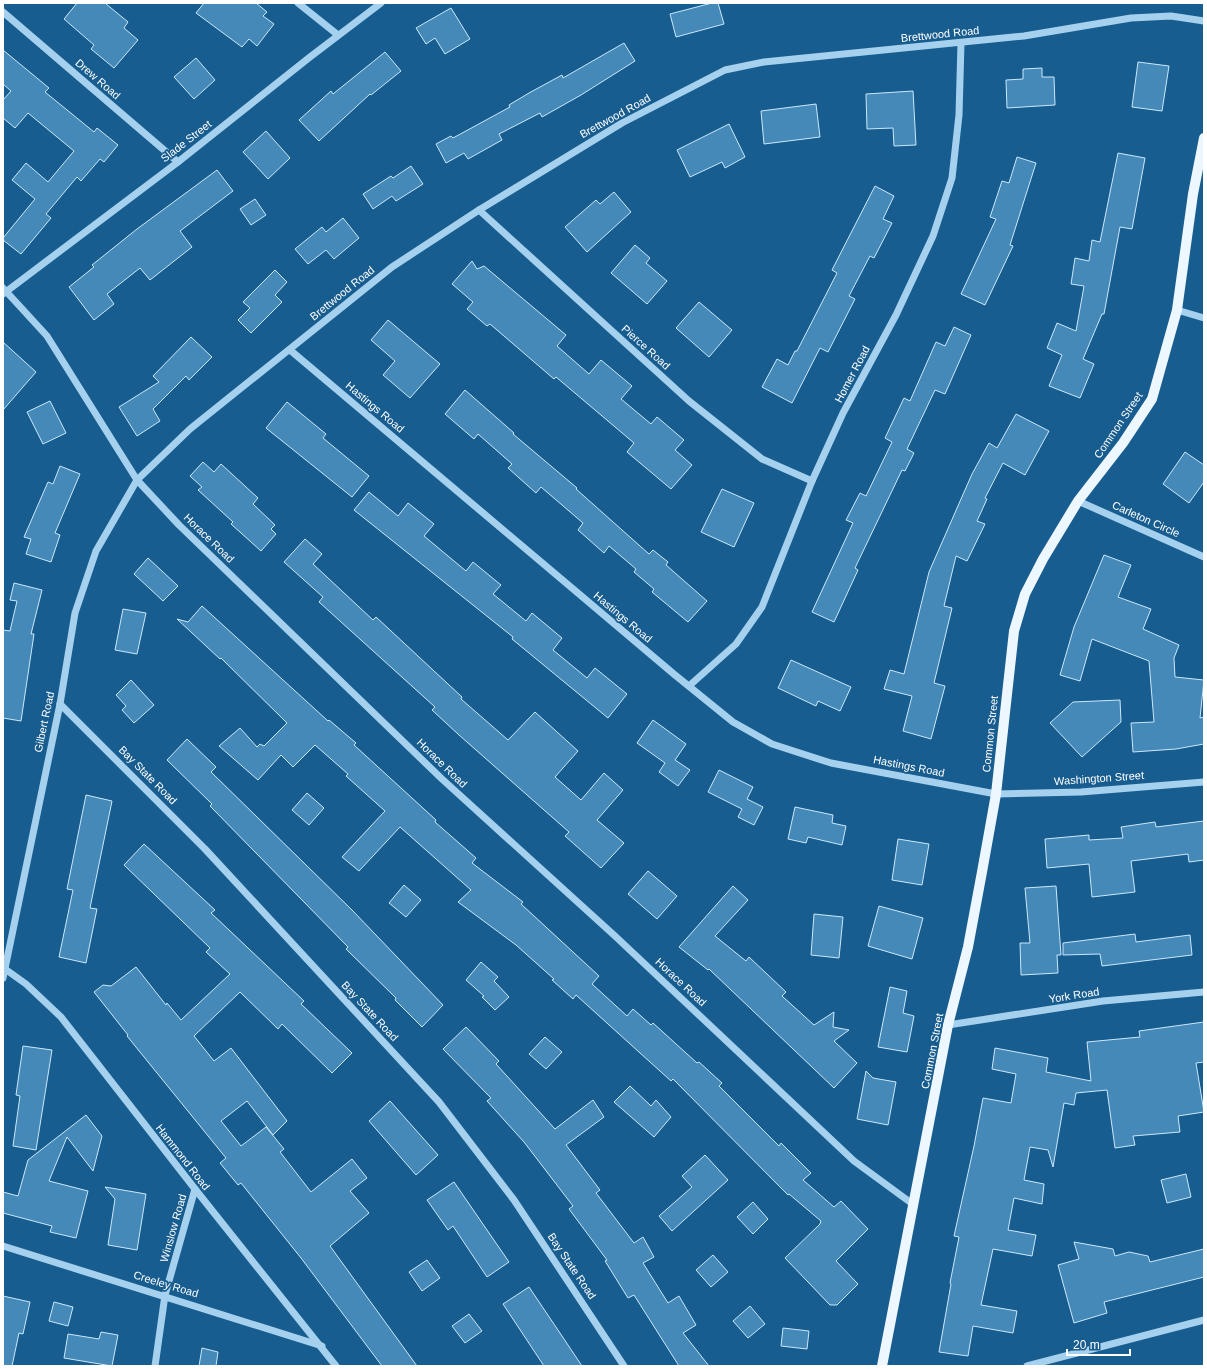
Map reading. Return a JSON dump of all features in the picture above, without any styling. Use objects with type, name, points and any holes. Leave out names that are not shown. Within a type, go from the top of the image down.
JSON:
[{"type":"main road","name":"Common Street","points":[[882,1366],[948,1025],[968,947],[996,794],[1014,632],[1025,594],[1043,558],[1078,501],[1123,443],[1152,399],[1177,310],[1193,194],[1204,138]]},
{"type":"street","points":[[298,3],[338,35]]},
{"type":"street","name":"Slade Street","points":[[4,291],[178,162],[338,35],[381,3]]},
{"type":"street","name":"Drew Road","points":[[3,12],[178,162]]},
{"type":"street","name":"Brettwood Road","points":[[137,480],[190,429],[290,350],[392,266],[479,210],[622,123],[725,70],[764,62],[1024,36],[1131,18],[1171,16],[1204,21]]},
{"type":"street","name":"Homer Road","points":[[689,686],[736,644],[762,607],[812,481],[844,413],[896,315],[933,236],[952,178],[959,115],[961,43]]},
{"type":"street","name":"Pierce Road","points":[[479,210],[688,401],[762,458],[812,481]]},
{"type":"street","name":"Horace Road","points":[[4,291],[46,336],[137,480],[179,525],[442,779],[615,936],[854,1161],[914,1205]]},
{"type":"street","points":[[1177,310],[1204,318]]},
{"type":"street","name":"Hastings Road","points":[[290,350],[733,722],[772,744],[831,763],[996,794]]},
{"type":"street","name":"Gilbert Road","points":[[3,978],[60,704],[75,613],[96,551],[137,480]]},
{"type":"street","name":"Carleton Circle","points":[[1078,501],[1204,557]]},
{"type":"street","name":"Bay State Road","points":[[60,704],[205,849],[439,1102],[514,1200],[624,1366]]},
{"type":"street","name":"Washington Street","points":[[996,794],[1080,792],[1204,782]]},
{"type":"street","name":"Hammond Road","points":[[5,969],[26,984],[61,1017],[195,1190],[322,1346],[336,1366]]},
{"type":"street","name":"York Road","points":[[948,1025],[1103,1001],[1204,992]]},
{"type":"street","name":"Winslow Road","points":[[155,1366],[165,1295],[195,1190]]},
{"type":"street","name":"Creeley Road","points":[[3,1246],[165,1295],[322,1346]]},
{"type":"street","points":[[1027,1366],[1204,1320]]},
{"type":"building","points":[[77,3],[105,3],[128,22],[124,28],[138,40],[114,68],[91,49],[94,45],[64,19]]},
{"type":"building","points":[[204,3],[256,3],[267,12],[263,16],[274,24],[257,46],[249,39],[242,47],[196,13]]},
{"type":"building","points":[[712,3],[718,3],[724,24],[676,37],[670,14]]},
{"type":"building","points":[[451,8],[470,39],[445,54],[435,38],[426,44],[416,28]]},
{"type":"building","points":[[624,43],[635,61],[581,95],[542,117],[540,113],[499,134],[502,140],[468,159],[464,153],[446,163],[436,144],[451,136],[453,138],[510,107],[509,105],[529,93],[562,75],[563,78]]},
{"type":"building","points":[[3,50],[49,88],[45,92],[94,132],[97,128],[118,145],[104,162],[100,159],[81,181],[77,177],[46,214],[51,218],[21,254],[3,240],[3,238],[35,199],[12,180],[26,163],[48,182],[74,151],[28,113],[15,128],[3,118],[3,100],[11,91],[3,84]]},
{"type":"building","points":[[385,52],[401,71],[371,95],[370,94],[319,141],[299,120],[331,91],[333,94]]},
{"type":"building","points":[[196,58],[215,80],[194,99],[174,77]]},
{"type":"building","points":[[1138,62],[1169,66],[1162,111],[1132,107]]},
{"type":"building","points":[[1042,68],[1042,77],[1054,77],[1055,105],[1007,108],[1006,80],[1023,79],[1023,69]]},
{"type":"building","points":[[913,91],[916,145],[894,146],[893,128],[867,129],[866,94]]},
{"type":"building","points":[[816,104],[820,137],[764,144],[761,111]]},
{"type":"building","points":[[729,124],[745,157],[725,168],[722,162],[690,177],[677,150]]},
{"type":"building","points":[[266,131],[290,158],[268,179],[243,152]]},
{"type":"building","points":[[1118,153],[1145,158],[1132,229],[1120,227],[1104,314],[1102,314],[1083,359],[1094,364],[1080,398],[1049,386],[1062,355],[1047,348],[1057,323],[1076,331],[1084,286],[1071,284],[1075,258],[1089,261],[1092,240],[1100,242]]},
{"type":"building","points":[[1017,157],[1036,163],[1010,245],[1013,246],[985,305],[961,294],[996,219],[990,217],[1002,181],[1009,183]]},
{"type":"building","points":[[411,166],[423,184],[396,201],[392,196],[373,209],[363,194],[391,176],[393,178]]},
{"type":"building","points":[[217,170],[233,191],[180,231],[192,247],[150,280],[140,268],[107,294],[114,304],[94,320],[69,287],[94,267],[92,265],[137,229]]},
{"type":"building","points":[[875,186],[894,196],[883,219],[892,223],[874,258],[870,256],[849,296],[855,299],[828,352],[820,348],[792,403],[762,387],[777,359],[788,365],[795,351],[797,351],[837,273],[832,270]]},
{"type":"building","points":[[614,192],[631,212],[587,252],[565,227],[596,200],[600,204]]},
{"type":"building","points":[[255,199],[266,215],[251,225],[240,209]]},
{"type":"building","points":[[343,218],[359,238],[334,259],[326,250],[308,264],[295,249],[322,227],[326,232]]},
{"type":"building","points":[[635,245],[650,258],[646,263],[667,281],[647,304],[611,273]]},
{"type":"building","points":[[472,261],[477,269],[484,266],[566,335],[557,346],[589,374],[601,360],[632,386],[621,399],[651,424],[657,417],[684,440],[675,450],[692,465],[671,489],[627,452],[634,443],[556,377],[554,379],[490,324],[487,326],[467,309],[473,302],[452,284]]},
{"type":"building","points":[[275,270],[287,282],[275,295],[282,302],[251,333],[238,320],[250,308],[243,302]]},
{"type":"building","points":[[699,302],[732,330],[709,357],[676,328]]},
{"type":"building","points":[[388,320],[440,364],[410,398],[383,375],[395,361],[371,340]]},
{"type":"building","points":[[954,327],[971,335],[945,394],[935,390],[907,449],[914,453],[905,471],[902,470],[855,568],[858,570],[834,622],[812,612],[853,523],[846,520],[860,493],[866,496],[892,442],[885,438],[904,398],[910,401],[936,342],[945,346]]},
{"type":"building","points":[[191,337],[212,357],[189,380],[186,376],[153,409],[160,421],[137,436],[119,407],[159,382],[153,376]]},
{"type":"building","points":[[3,342],[36,372],[3,410]]},
{"type":"building","points":[[465,390],[514,433],[513,434],[577,488],[576,489],[649,554],[653,550],[668,562],[666,565],[707,601],[688,622],[652,592],[654,589],[634,572],[636,569],[609,546],[604,553],[578,530],[583,523],[541,487],[536,493],[508,468],[512,464],[478,434],[474,439],[445,414]]},
{"type":"building","points":[[50,401],[66,433],[43,444],[27,412]]},
{"type":"building","points":[[287,402],[326,434],[323,438],[369,476],[352,497],[266,428]]},
{"type":"building","points":[[1016,414],[1049,431],[1025,475],[1003,463],[985,498],[987,499],[977,521],[985,524],[967,561],[956,556],[944,606],[952,608],[934,683],[945,686],[931,739],[903,731],[912,696],[884,689],[890,670],[904,674],[929,572],[972,474],[989,443],[997,448]]},
{"type":"building","points":[[1185,452],[1204,465],[1204,482],[1189,503],[1163,484]]},
{"type":"building","points":[[203,462],[214,472],[221,464],[258,498],[253,504],[275,525],[271,529],[276,534],[261,551],[231,524],[233,522],[198,490],[202,487],[190,476]]},
{"type":"building","points":[[60,466],[80,474],[55,533],[60,535],[51,562],[26,554],[31,539],[24,537],[48,482],[53,484]]},
{"type":"building","points":[[722,489],[754,503],[734,547],[701,532]]},
{"type":"building","points":[[369,492],[398,516],[408,503],[434,524],[424,536],[466,571],[473,562],[501,585],[493,594],[526,621],[532,613],[562,638],[553,650],[587,678],[595,668],[627,694],[608,718],[512,639],[513,637],[354,510]]},
{"type":"building","points":[[305,539],[322,554],[313,564],[373,620],[376,617],[462,697],[461,699],[508,740],[535,712],[578,751],[555,777],[581,800],[604,773],[623,790],[597,820],[624,843],[601,868],[565,836],[569,832],[459,735],[432,710],[435,707],[319,602],[323,597],[284,562]]},
{"type":"building","points":[[1104,555],[1131,565],[1118,597],[1151,609],[1143,629],[1179,645],[1174,658],[1175,677],[1204,680],[1200,718],[1204,717],[1204,744],[1176,749],[1133,752],[1131,723],[1154,722],[1149,661],[1092,639],[1080,681],[1060,675],[1074,627]]},
{"type":"building","points":[[148,558],[178,586],[163,601],[134,574]]},
{"type":"building","points":[[14,583],[42,590],[31,634],[34,634],[21,721],[3,718],[3,630],[10,631],[17,601],[10,600]]},
{"type":"building","points":[[202,606],[328,721],[329,720],[356,743],[354,745],[436,820],[435,822],[476,858],[472,863],[523,902],[521,904],[599,976],[592,984],[627,1016],[633,1009],[651,1025],[653,1023],[697,1063],[699,1062],[722,1083],[719,1086],[779,1146],[781,1143],[811,1173],[803,1180],[834,1207],[841,1201],[868,1229],[836,1261],[858,1284],[837,1305],[830,1305],[785,1258],[820,1224],[821,1221],[789,1194],[788,1195],[673,1079],[671,1081],[576,995],[573,999],[552,980],[554,979],[516,945],[458,902],[471,890],[400,827],[359,871],[342,857],[385,811],[346,776],[348,774],[315,745],[293,767],[281,755],[258,780],[219,746],[240,728],[257,747],[260,744],[264,746],[287,723],[221,658],[220,659],[177,619],[188,622]]},
{"type":"building","points":[[123,609],[146,613],[137,654],[115,650]]},
{"type":"building","points":[[791,660],[851,687],[840,711],[818,701],[816,706],[778,688]]},
{"type":"building","points":[[131,680],[154,705],[134,723],[122,710],[126,706],[116,695]]},
{"type":"building","points":[[1120,700],[1121,722],[1082,757],[1050,723],[1073,702]]},
{"type":"building","points":[[653,720],[686,744],[675,760],[690,770],[678,786],[659,772],[665,763],[637,743]]},
{"type":"building","points":[[187,739],[216,767],[211,772],[352,910],[443,1005],[422,1027],[395,1000],[396,998],[346,949],[348,947],[210,806],[212,804],[167,760]]},
{"type":"building","points":[[719,770],[753,787],[747,799],[763,807],[754,825],[738,817],[742,809],[708,792]]},
{"type":"building","points":[[307,793],[324,808],[309,825],[292,810]]},
{"type":"building","points":[[86,795],[112,801],[90,908],[97,909],[86,963],[59,957],[73,890],[67,889]]},
{"type":"building","points":[[795,807],[833,815],[832,823],[846,826],[842,845],[808,837],[806,843],[788,839]]},
{"type":"building","points":[[1204,821],[1204,860],[1189,862],[1188,854],[1131,861],[1135,892],[1092,897],[1089,864],[1047,868],[1045,839],[1089,835],[1089,840],[1123,838],[1121,827],[1155,822],[1156,827]]},
{"type":"building","points":[[898,839],[929,844],[922,885],[892,880]]},
{"type":"building","points":[[144,844],[215,910],[211,913],[304,1001],[301,1004],[352,1053],[332,1073],[282,1024],[278,1029],[240,992],[194,1036],[214,1061],[231,1048],[287,1121],[273,1135],[247,1101],[221,1121],[241,1146],[266,1127],[284,1149],[280,1152],[311,1192],[352,1159],[367,1178],[350,1191],[369,1213],[330,1246],[417,1366],[382,1366],[301,1258],[241,1183],[238,1185],[220,1163],[226,1158],[127,1036],[128,1035],[94,992],[103,985],[111,986],[136,967],[166,1005],[167,1003],[181,1020],[230,974],[206,952],[210,948],[124,865]]},
{"type":"building","points":[[648,871],[677,896],[657,919],[628,894]]},
{"type":"building","points":[[404,885],[421,900],[406,917],[389,903]]},
{"type":"building","points":[[733,886],[748,900],[715,936],[746,961],[749,957],[786,992],[782,996],[814,1025],[834,1012],[833,1027],[849,1030],[834,1041],[857,1063],[834,1088],[709,969],[708,970],[679,947]]},
{"type":"building","points":[[1056,886],[1061,955],[1057,955],[1058,973],[1021,975],[1020,943],[1030,943],[1025,888]]},
{"type":"building","points":[[879,906],[923,918],[912,959],[868,946]]},
{"type":"building","points":[[814,914],[843,917],[839,958],[811,955]]},
{"type":"building","points":[[1135,934],[1136,942],[1190,935],[1192,955],[1102,966],[1100,954],[1063,955],[1063,943]]},
{"type":"building","points":[[481,962],[498,977],[494,981],[509,997],[495,1010],[482,997],[484,996],[466,980]]},
{"type":"building","points":[[890,987],[907,991],[903,1013],[914,1016],[907,1052],[878,1047]]},
{"type":"building","points":[[1204,1022],[1204,1062],[1196,1063],[1204,1112],[1178,1116],[1180,1132],[1133,1136],[1135,1145],[1115,1148],[1107,1090],[1076,1093],[1074,1105],[1064,1103],[1053,1167],[1048,1150],[1030,1147],[1024,1180],[1044,1184],[1042,1204],[1014,1198],[1008,1230],[1036,1235],[1032,1256],[993,1249],[981,1305],[1017,1311],[1013,1333],[973,1326],[968,1356],[939,1352],[959,1237],[954,1236],[983,1098],[1011,1103],[1016,1074],[992,1069],[995,1048],[1048,1058],[1046,1072],[1091,1081],[1087,1042],[1140,1037],[1139,1031]]},
{"type":"building","points":[[466,1027],[499,1061],[496,1064],[555,1129],[593,1100],[604,1117],[566,1145],[600,1190],[596,1193],[634,1243],[643,1237],[654,1257],[643,1263],[668,1303],[679,1296],[696,1325],[683,1333],[709,1366],[679,1366],[634,1295],[628,1298],[605,1261],[607,1260],[569,1209],[573,1206],[524,1142],[487,1101],[491,1098],[443,1049]]},
{"type":"building","points":[[545,1037],[562,1052],[546,1069],[529,1054]]},
{"type":"building","points":[[23,1046],[52,1050],[36,1150],[13,1146],[20,1096],[16,1095]]},
{"type":"building","points":[[866,1071],[873,1078],[896,1082],[888,1125],[857,1119]]},
{"type":"building","points":[[630,1086],[651,1106],[656,1100],[671,1117],[654,1137],[614,1102]]},
{"type":"building","points":[[390,1101],[438,1155],[416,1175],[369,1121]]},
{"type":"building","points":[[86,1115],[102,1136],[93,1171],[67,1137],[49,1181],[88,1191],[76,1238],[50,1232],[52,1226],[3,1213],[3,1192],[18,1196],[28,1160]]},
{"type":"building","points":[[705,1155],[728,1180],[672,1231],[659,1216],[692,1187],[682,1176]]},
{"type":"building","points":[[1186,1174],[1191,1197],[1167,1203],[1161,1180]]},
{"type":"building","points":[[454,1182],[509,1262],[487,1277],[453,1226],[448,1230],[427,1200]]},
{"type":"building","points":[[105,1187],[146,1194],[137,1250],[108,1245],[115,1199]]},
{"type":"building","points":[[753,1202],[768,1219],[753,1234],[737,1217]]},
{"type":"building","points":[[1074,1242],[1113,1249],[1115,1256],[1129,1252],[1148,1256],[1150,1262],[1204,1249],[1204,1277],[1104,1302],[1107,1313],[1074,1323],[1058,1265],[1079,1259]]},
{"type":"building","points":[[713,1255],[728,1272],[711,1287],[696,1270]]},
{"type":"building","points":[[427,1260],[440,1278],[422,1291],[409,1272]]},
{"type":"building","points":[[529,1287],[582,1366],[544,1366],[503,1304]]},
{"type":"building","points":[[3,1296],[30,1302],[23,1334],[19,1333],[12,1366],[3,1366]]},
{"type":"building","points":[[54,1302],[73,1307],[68,1326],[49,1321]]},
{"type":"building","points":[[750,1306],[765,1324],[748,1338],[733,1321]]},
{"type":"building","points":[[469,1314],[482,1331],[465,1343],[452,1326]]},
{"type":"building","points":[[783,1328],[809,1331],[807,1349],[781,1346]]},
{"type":"building","points":[[101,1332],[118,1335],[112,1366],[64,1358],[68,1334],[99,1339]]},
{"type":"building","points":[[202,1348],[218,1352],[216,1366],[199,1366]]}]
